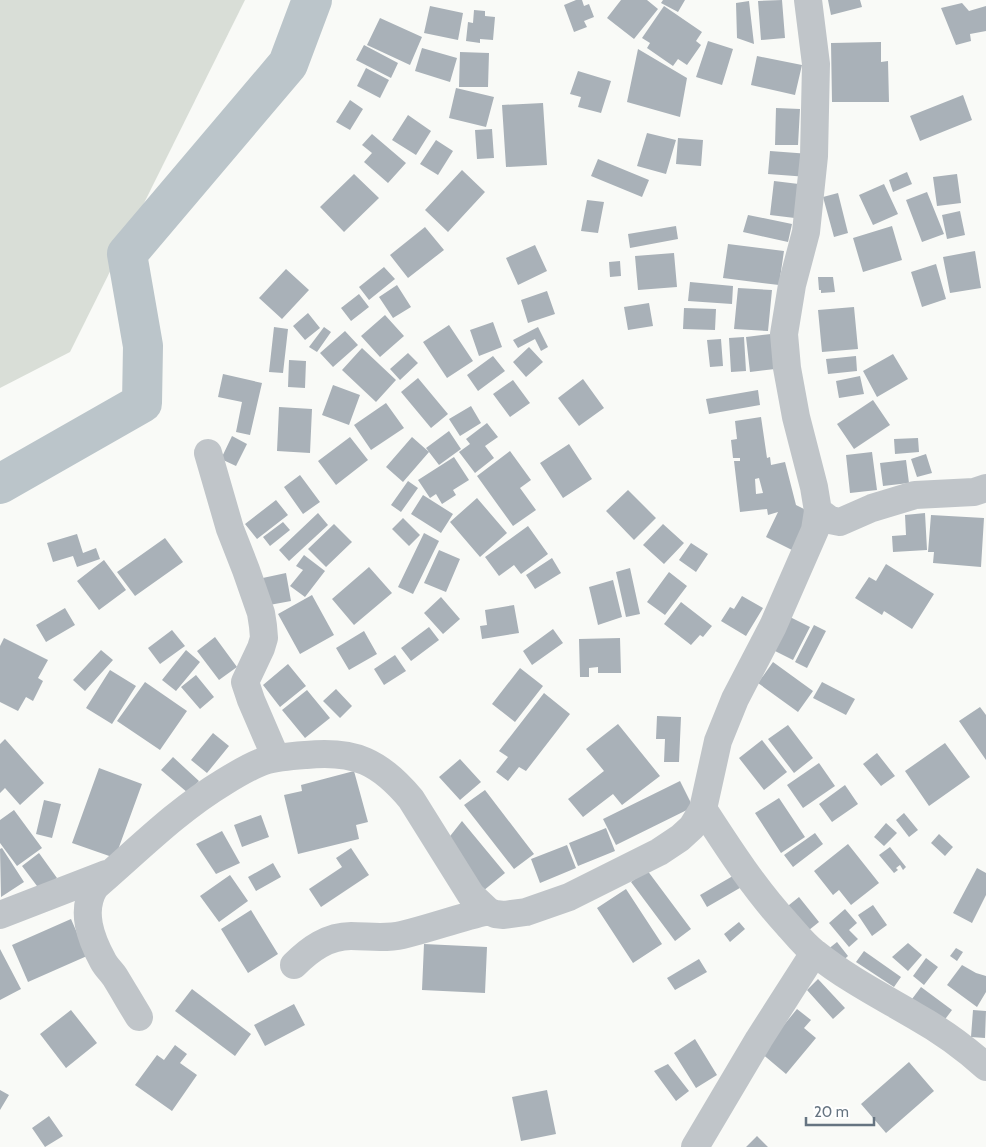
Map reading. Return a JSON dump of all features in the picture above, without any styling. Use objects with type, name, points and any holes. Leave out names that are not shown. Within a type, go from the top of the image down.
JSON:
[{"type":"street","points":[[139,1017],[113,974],[104,963],[92,939],[87,907],[90,896],[95,888],[172,818],[204,794],[252,766],[276,758],[316,754],[343,754],[380,768],[412,800],[471,895],[488,911],[495,914],[504,915],[526,912],[569,897],[659,852],[680,838],[692,827],[703,809],[718,741],[735,699],[773,626],[815,530],[818,511],[814,487],[796,417],[787,368],[784,334],[792,285],[806,232],[814,156],[816,64],[808,0]]},
{"type":"street","points":[[208,453],[230,529],[261,614],[264,638],[245,682],[276,758]]},
{"type":"street","points":[[818,511],[830,520],[840,522],[872,508],[915,495],[974,492],[986,488]]},
{"type":"street","points":[[703,809],[734,858],[767,902],[814,953],[848,977],[947,1036],[970,1052],[986,1067]]},
{"type":"street","points":[[0,915],[115,870]]},
{"type":"street","points":[[294,965],[312,948],[329,940],[351,936],[400,936],[457,918],[488,911]]},
{"type":"street","points":[[695,1147],[759,1039],[814,953]]},
{"type":"shaded area","points":[[0,0],[245,0],[70,352],[0,388]]},
{"type":"building","points":[[576,0],[582,0],[584,6],[589,4],[594,17],[584,21],[587,27],[574,32],[564,5]]},
{"type":"building","points":[[621,0],[647,0],[658,9],[634,39],[607,18]]},
{"type":"building","points":[[663,0],[685,0],[678,12],[661,3]]},
{"type":"building","points":[[782,0],[785,38],[761,40],[758,1]]},
{"type":"building","points":[[828,0],[860,0],[862,7],[831,15]]},
{"type":"building","points":[[749,1],[754,44],[737,38],[736,3]]},
{"type":"building","points":[[962,3],[969,11],[986,6],[986,31],[970,34],[971,41],[956,45],[941,8]]},
{"type":"building","points":[[430,6],[463,13],[458,40],[424,33]]},
{"type":"building","points":[[664,6],[702,32],[696,41],[701,45],[687,65],[678,59],[673,66],[647,48],[650,43],[642,38]]},
{"type":"building","points":[[474,10],[485,11],[485,16],[495,17],[493,40],[480,39],[480,43],[466,41],[468,22],[473,23]]},
{"type":"building","points":[[380,18],[422,37],[410,65],[367,45]]},
{"type":"building","points":[[708,41],[733,49],[722,85],[696,77]]},
{"type":"building","points":[[881,42],[881,62],[888,61],[889,102],[832,102],[831,43]]},
{"type":"building","points":[[364,45],[398,63],[391,78],[356,60]]},
{"type":"building","points":[[422,48],[457,58],[450,82],[415,71]]},
{"type":"building","points":[[638,49],[687,78],[680,117],[627,102]]},
{"type":"building","points":[[460,52],[489,53],[488,87],[459,87]]},
{"type":"building","points":[[757,56],[802,65],[795,95],[751,85]]},
{"type":"building","points":[[366,68],[389,80],[380,98],[357,86]]},
{"type":"building","points":[[578,71],[611,81],[601,113],[578,107],[581,97],[570,94]]},
{"type":"building","points":[[456,88],[494,97],[486,127],[449,118]]},
{"type":"building","points":[[963,95],[972,120],[920,141],[910,116]]},
{"type":"building","points":[[350,100],[363,109],[350,130],[336,122]]},
{"type":"building","points":[[543,103],[547,165],[506,167],[502,105]]},
{"type":"building","points":[[776,108],[800,109],[798,145],[775,145]]},
{"type":"building","points":[[408,115],[431,131],[416,155],[392,140]]},
{"type":"building","points":[[492,129],[494,158],[477,159],[475,130]]},
{"type":"building","points":[[647,133],[676,140],[666,174],[637,166]]},
{"type":"building","points":[[372,134],[406,163],[388,183],[364,162],[372,153],[362,145]]},
{"type":"building","points":[[678,138],[703,140],[701,166],[676,164]]},
{"type":"building","points":[[436,140],[453,151],[438,175],[420,164]]},
{"type":"building","points":[[770,151],[810,154],[808,177],[768,174]]},
{"type":"building","points":[[598,159],[649,180],[642,197],[591,176]]},
{"type":"building","points":[[462,170],[485,192],[448,232],[425,210]]},
{"type":"building","points":[[907,172],[912,184],[893,192],[889,180]]},
{"type":"building","points":[[354,174],[379,198],[344,232],[320,207]]},
{"type":"building","points":[[957,174],[961,203],[937,206],[933,177]]},
{"type":"building","points":[[774,181],[807,185],[803,219],[770,215]]},
{"type":"building","points":[[884,184],[898,214],[873,225],[859,195]]},
{"type":"building","points":[[927,192],[944,234],[922,242],[906,200]]},
{"type":"building","points":[[838,193],[848,233],[834,237],[823,197]]},
{"type":"building","points":[[587,200],[604,202],[598,233],[581,231]]},
{"type":"building","points":[[960,211],[965,235],[947,239],[942,215]]},
{"type":"building","points":[[748,215],[792,224],[788,242],[743,232]]},
{"type":"building","points":[[676,226],[678,239],[630,248],[628,234]]},
{"type":"building","points":[[892,226],[902,260],[863,272],[853,238]]},
{"type":"building","points":[[425,227],[444,250],[408,278],[390,255]]},
{"type":"building","points":[[728,244],[784,251],[779,285],[723,278]]},
{"type":"building","points":[[535,245],[547,271],[518,285],[506,258]]},
{"type":"building","points":[[975,251],[981,288],[950,293],[943,257]]},
{"type":"building","points":[[674,253],[677,287],[638,290],[635,256]]},
{"type":"building","points":[[620,261],[621,276],[610,277],[609,262]]},
{"type":"building","points":[[936,264],[946,299],[922,307],[911,272]]},
{"type":"building","points":[[384,267],[395,279],[369,300],[359,287]]},
{"type":"building","points":[[286,269],[309,290],[282,319],[259,298]]},
{"type":"building","points":[[818,277],[833,277],[835,292],[821,293]]},
{"type":"building","points":[[690,282],[733,286],[732,304],[688,301]]},
{"type":"building","points":[[397,285],[411,307],[393,318],[379,297]]},
{"type":"building","points":[[738,288],[772,290],[768,331],[734,329]]},
{"type":"building","points":[[547,291],[555,314],[528,323],[521,300]]},
{"type":"building","points":[[359,294],[369,307],[351,321],[341,308]]},
{"type":"building","points":[[649,303],[653,326],[628,330],[624,307]]},
{"type":"building","points":[[854,307],[858,349],[822,352],[818,310]]},
{"type":"building","points":[[684,308],[716,309],[715,330],[683,329]]},
{"type":"building","points":[[308,313],[320,328],[305,340],[293,326]]},
{"type":"building","points":[[385,315],[404,336],[380,357],[361,336]]},
{"type":"building","points":[[493,322],[502,347],[479,356],[470,330]]},
{"type":"building","points":[[449,325],[473,361],[447,378],[423,342]]},
{"type":"building","points":[[274,327],[288,329],[283,373],[269,372]]},
{"type":"building","points":[[324,327],[331,332],[317,352],[309,347]]},
{"type":"building","points":[[538,327],[548,347],[541,351],[535,339],[518,348],[513,340]]},
{"type":"building","points":[[345,331],[358,345],[333,367],[320,353]]},
{"type":"building","points":[[771,334],[775,369],[750,372],[746,337]]},
{"type":"building","points":[[744,337],[746,371],[731,372],[729,338]]},
{"type":"building","points":[[721,339],[723,366],[710,367],[707,340]]},
{"type":"building","points":[[529,347],[543,362],[526,377],[513,362]]},
{"type":"building","points":[[362,348],[396,380],[376,402],[342,370]]},
{"type":"building","points":[[408,353],[418,363],[400,380],[390,369]]},
{"type":"building","points":[[893,354],[908,379],[877,397],[863,371]]},
{"type":"building","points":[[493,356],[505,371],[478,391],[467,375]]},
{"type":"building","points":[[856,356],[857,371],[828,374],[826,359]]},
{"type":"building","points":[[289,360],[306,361],[305,388],[288,387]]},
{"type":"building","points":[[223,374],[262,383],[250,435],[236,432],[242,402],[218,397]]},
{"type":"building","points":[[860,376],[864,394],[839,398],[836,381]]},
{"type":"building","points":[[418,378],[448,414],[431,428],[401,392]]},
{"type":"building","points":[[583,379],[604,408],[579,426],[558,398]]},
{"type":"building","points":[[513,380],[530,403],[510,417],[493,394]]},
{"type":"building","points":[[333,385],[360,395],[349,425],[322,415]]},
{"type":"building","points":[[758,390],[760,405],[709,414],[706,399]]},
{"type":"building","points":[[873,400],[890,425],[854,449],[837,424]]},
{"type":"building","points":[[386,403],[404,428],[371,450],[354,425]]},
{"type":"building","points":[[471,406],[481,423],[460,436],[449,419]]},
{"type":"building","points":[[279,407],[312,409],[310,453],[277,451]]},
{"type":"building","points":[[761,417],[767,458],[770,457],[771,465],[785,462],[796,505],[814,514],[796,552],[766,537],[778,512],[768,515],[767,509],[740,512],[734,461],[740,461],[740,458],[733,458],[731,440],[737,439],[735,421]],"holes":[[[759,478],[763,493],[756,494],[755,479]]]},
{"type":"building","points":[[487,423],[498,437],[485,446],[494,458],[475,473],[459,452],[470,444],[466,439]]},
{"type":"building","points":[[449,431],[461,449],[439,465],[426,448]]},
{"type":"building","points":[[232,436],[247,444],[236,466],[221,459]]},
{"type":"building","points":[[350,437],[368,460],[336,485],[318,461]]},
{"type":"building","points":[[412,437],[429,452],[403,482],[386,467]]},
{"type":"building","points":[[918,438],[919,452],[895,454],[894,439]]},
{"type":"building","points":[[569,444],[592,479],[563,498],[540,463]]},
{"type":"building","points":[[510,451],[531,480],[520,488],[536,510],[513,526],[477,476]]},
{"type":"building","points":[[872,452],[877,490],[850,493],[846,455]]},
{"type":"building","points":[[926,454],[932,473],[917,477],[911,459]]},
{"type":"building","points":[[454,457],[469,480],[453,490],[456,495],[442,504],[436,494],[430,498],[418,480]]},
{"type":"building","points":[[906,460],[909,483],[883,486],[880,463]]},
{"type":"building","points":[[300,475],[320,502],[303,514],[284,487]]},
{"type":"building","points":[[408,481],[418,488],[401,512],[391,505]]},
{"type":"building","points":[[628,490],[656,518],[634,540],[606,511]]},
{"type":"building","points":[[423,495],[453,514],[441,533],[411,514]]},
{"type":"building","points":[[477,498],[507,533],[480,557],[450,522]]},
{"type":"building","points":[[276,500],[288,515],[257,539],[245,524]]},
{"type":"building","points":[[318,513],[328,525],[289,561],[279,550]]},
{"type":"building","points":[[925,513],[927,550],[893,552],[892,536],[906,535],[905,515]]},
{"type":"building","points":[[931,515],[984,518],[981,567],[933,563],[934,552],[928,552]]},
{"type":"building","points":[[403,518],[420,535],[409,546],[392,529]]},
{"type":"building","points":[[283,522],[290,530],[270,546],[263,537]]},
{"type":"building","points":[[334,524],[352,542],[326,567],[308,549]]},
{"type":"building","points":[[663,524],[684,543],[664,564],[643,545]]},
{"type":"building","points":[[528,526],[548,554],[521,574],[514,565],[499,576],[485,557]]},
{"type":"building","points":[[424,533],[439,541],[413,594],[398,587]]},
{"type":"building","points":[[77,534],[83,553],[96,548],[100,559],[77,567],[73,556],[53,562],[47,543]]},
{"type":"building","points":[[165,538],[183,562],[135,596],[117,572]]},
{"type":"building","points":[[691,543],[708,554],[696,572],[679,560]]},
{"type":"building","points":[[439,550],[460,559],[446,592],[424,583]]},
{"type":"building","points":[[304,555],[325,571],[305,597],[290,586],[303,570],[296,566]]},
{"type":"building","points":[[552,558],[561,573],[535,589],[526,575]]},
{"type":"building","points":[[104,560],[126,590],[99,610],[77,581]]},
{"type":"building","points":[[886,564],[934,594],[912,629],[884,611],[882,615],[855,598],[869,577],[876,581]]},
{"type":"building","points":[[369,567],[392,593],[354,625],[332,599]]},
{"type":"building","points":[[630,568],[640,614],[626,617],[616,572]]},
{"type":"building","points":[[669,572],[687,586],[665,615],[647,602]]},
{"type":"building","points":[[286,573],[291,601],[264,606],[258,579]]},
{"type":"building","points":[[613,580],[622,617],[598,625],[589,587]]},
{"type":"building","points":[[312,595],[334,635],[300,654],[278,614]]},
{"type":"building","points":[[742,596],[763,608],[746,636],[721,621],[730,607],[734,609]]},
{"type":"building","points":[[441,597],[460,619],[443,634],[424,613]]},
{"type":"building","points":[[681,602],[712,626],[703,637],[700,635],[691,645],[664,624]]},
{"type":"building","points":[[514,605],[519,633],[482,639],[480,626],[487,625],[485,610]]},
{"type":"building","points":[[65,608],[75,625],[46,642],[36,625]]},
{"type":"building","points":[[790,617],[810,627],[793,660],[773,650]]},
{"type":"building","points":[[814,625],[826,631],[807,668],[795,662]]},
{"type":"building","points":[[429,627],[439,640],[411,661],[401,648]]},
{"type":"building","points":[[553,629],[563,643],[532,665],[523,651]]},
{"type":"building","points":[[172,630],[185,646],[160,664],[148,648]]},
{"type":"building","points":[[364,631],[377,654],[349,670],[336,648]]},
{"type":"building","points":[[215,637],[237,667],[219,680],[197,651]]},
{"type":"building","points":[[4,638],[48,660],[38,678],[43,681],[33,701],[26,697],[18,711],[0,702],[0,646]]},
{"type":"building","points":[[620,638],[621,673],[598,673],[598,667],[589,668],[589,677],[580,677],[579,639]]},
{"type":"building","points":[[101,650],[113,660],[85,691],[73,680]]},
{"type":"building","points":[[186,650],[200,662],[176,691],[162,680]]},
{"type":"building","points":[[395,655],[406,671],[384,685],[374,669]]},
{"type":"building","points":[[773,662],[813,691],[798,712],[758,683]]},
{"type":"building","points":[[288,664],[306,686],[280,707],[263,685]]},
{"type":"building","points":[[520,668],[543,686],[515,722],[492,704]]},
{"type":"building","points":[[110,670],[136,686],[112,724],[86,708]]},
{"type":"building","points":[[196,675],[214,697],[200,709],[181,687]]},
{"type":"building","points":[[145,682],[187,711],[160,750],[117,721]]},
{"type":"building","points":[[822,682],[855,699],[846,715],[813,698]]},
{"type":"building","points":[[336,689],[352,706],[340,718],[323,701]]},
{"type":"building","points":[[307,690],[330,718],[305,738],[282,710]]},
{"type":"building","points":[[544,693],[570,714],[526,771],[519,767],[508,781],[496,772],[508,757],[499,751]]},
{"type":"building","points":[[980,707],[986,715],[986,760],[959,721]]},
{"type":"building","points":[[657,716],[681,717],[679,762],[664,762],[665,739],[656,739]]},
{"type":"building","points":[[618,724],[660,776],[622,805],[613,794],[583,817],[568,799],[604,771],[586,749]]},
{"type":"building","points":[[788,725],[813,758],[794,773],[768,739]]},
{"type":"building","points":[[213,733],[229,746],[207,773],[191,760]]},
{"type":"building","points":[[5,739],[44,783],[20,805],[5,788],[0,793],[0,744]]},
{"type":"building","points":[[762,740],[787,772],[764,790],[739,758]]},
{"type":"building","points":[[945,743],[970,777],[929,806],[905,771]]},
{"type":"building","points":[[877,753],[895,776],[881,786],[863,764]]},
{"type":"building","points":[[173,757],[199,781],[188,793],[161,770]]},
{"type":"building","points":[[460,759],[481,782],[460,800],[439,777]]},
{"type":"building","points":[[819,763],[835,786],[803,808],[787,785]]},
{"type":"building","points":[[99,768],[142,784],[115,858],[72,843]]},
{"type":"building","points":[[354,771],[368,822],[356,825],[359,839],[298,854],[284,795],[302,791],[301,785]]},
{"type":"building","points":[[680,781],[693,807],[616,845],[603,819]]},
{"type":"building","points":[[845,785],[858,804],[832,822],[819,804]]},
{"type":"building","points":[[485,790],[534,854],[514,869],[464,805]]},
{"type":"building","points":[[779,798],[805,837],[781,853],[755,813]]},
{"type":"building","points":[[44,800],[61,804],[52,838],[36,834]]},
{"type":"building","points":[[14,810],[42,848],[17,866],[0,843],[0,820]]},
{"type":"building","points":[[904,813],[918,830],[909,837],[896,820]]},
{"type":"building","points":[[261,815],[269,837],[242,847],[234,825]]},
{"type":"building","points":[[462,821],[505,873],[483,891],[447,840]]},
{"type":"building","points":[[886,823],[897,833],[884,846],[874,837]]},
{"type":"building","points":[[606,828],[615,851],[578,866],[569,843]]},
{"type":"building","points":[[222,831],[240,863],[216,874],[196,844]]},
{"type":"building","points":[[815,833],[823,844],[793,867],[784,855]]},
{"type":"building","points":[[939,834],[953,847],[945,856],[931,843]]},
{"type":"building","points":[[848,844],[879,883],[851,905],[839,890],[833,895],[814,871]]},
{"type":"building","points":[[567,845],[576,868],[540,883],[531,859]]},
{"type":"building","points":[[890,847],[906,867],[903,870],[900,865],[894,873],[879,855]]},
{"type":"building","points":[[2,848],[24,882],[1,897],[0,849]]},
{"type":"building","points":[[351,848],[369,875],[321,907],[309,889],[342,867],[336,858]]},
{"type":"building","points":[[39,853],[57,878],[40,890],[22,866]]},
{"type":"building","points":[[273,863],[281,877],[256,891],[248,877]]},
{"type":"building","points":[[977,868],[986,873],[986,895],[972,923],[953,913]]},
{"type":"building","points":[[647,870],[691,929],[675,941],[631,882]]},
{"type":"building","points":[[738,873],[745,885],[707,907],[700,895]]},
{"type":"building","points":[[230,875],[248,901],[219,922],[200,896]]},
{"type":"building","points":[[626,889],[662,944],[633,963],[597,908]]},
{"type":"building","points":[[799,897],[819,922],[804,934],[784,909]]},
{"type":"building","points":[[873,905],[887,925],[872,936],[858,915]]},
{"type":"building","points":[[845,909],[857,923],[849,930],[858,939],[849,947],[829,923]]},
{"type":"building","points":[[251,910],[278,954],[248,973],[221,929]]},
{"type":"building","points":[[71,919],[87,956],[28,982],[12,945]]},
{"type":"building","points":[[739,922],[745,929],[730,942],[724,934]]},
{"type":"building","points":[[837,942],[848,956],[838,965],[827,950]]},
{"type":"building","points":[[908,943],[922,955],[908,971],[892,957]]},
{"type":"building","points":[[424,944],[487,947],[485,993],[422,990]]},
{"type":"building","points":[[956,948],[963,952],[957,961],[950,956]]},
{"type":"building","points":[[0,949],[21,989],[0,1000]]},
{"type":"building","points":[[864,951],[901,977],[894,987],[856,962]]},
{"type":"building","points":[[926,958],[938,967],[924,985],[913,976]]},
{"type":"building","points":[[699,959],[707,972],[675,990],[667,978]]},
{"type":"building","points":[[962,965],[986,976],[986,992],[977,1007],[947,985]]},
{"type":"building","points":[[818,979],[845,1008],[833,1019],[807,990]]},
{"type":"building","points":[[921,987],[952,1010],[943,1022],[912,999]]},
{"type":"building","points":[[192,989],[251,1034],[235,1056],[175,1011]]},
{"type":"building","points":[[294,1004],[305,1025],[265,1046],[254,1025]]},
{"type":"building","points":[[797,1009],[811,1020],[804,1028],[816,1038],[786,1074],[761,1053]]},
{"type":"building","points":[[71,1010],[97,1043],[66,1068],[40,1034]]},
{"type":"building","points":[[973,1010],[986,1011],[985,1038],[971,1037]]},
{"type":"building","points":[[695,1039],[717,1075],[696,1088],[674,1053]]},
{"type":"building","points":[[175,1045],[187,1054],[180,1063],[197,1075],[172,1111],[135,1085],[157,1055],[164,1060]]},
{"type":"building","points":[[909,1062],[934,1091],[886,1133],[861,1104]]},
{"type":"building","points":[[668,1064],[689,1091],[676,1101],[654,1071]]},
{"type":"building","points":[[0,1090],[9,1095],[0,1110]]},
{"type":"building","points":[[547,1090],[556,1134],[521,1141],[512,1097]]},
{"type":"building","points":[[49,1116],[63,1136],[45,1147],[32,1128]]},
{"type":"building","points":[[757,1136],[768,1147],[746,1147]]},
{"type":"waterway","points":[[0,484],[142,403],[143,346],[127,254],[288,64],[312,0]]}]
